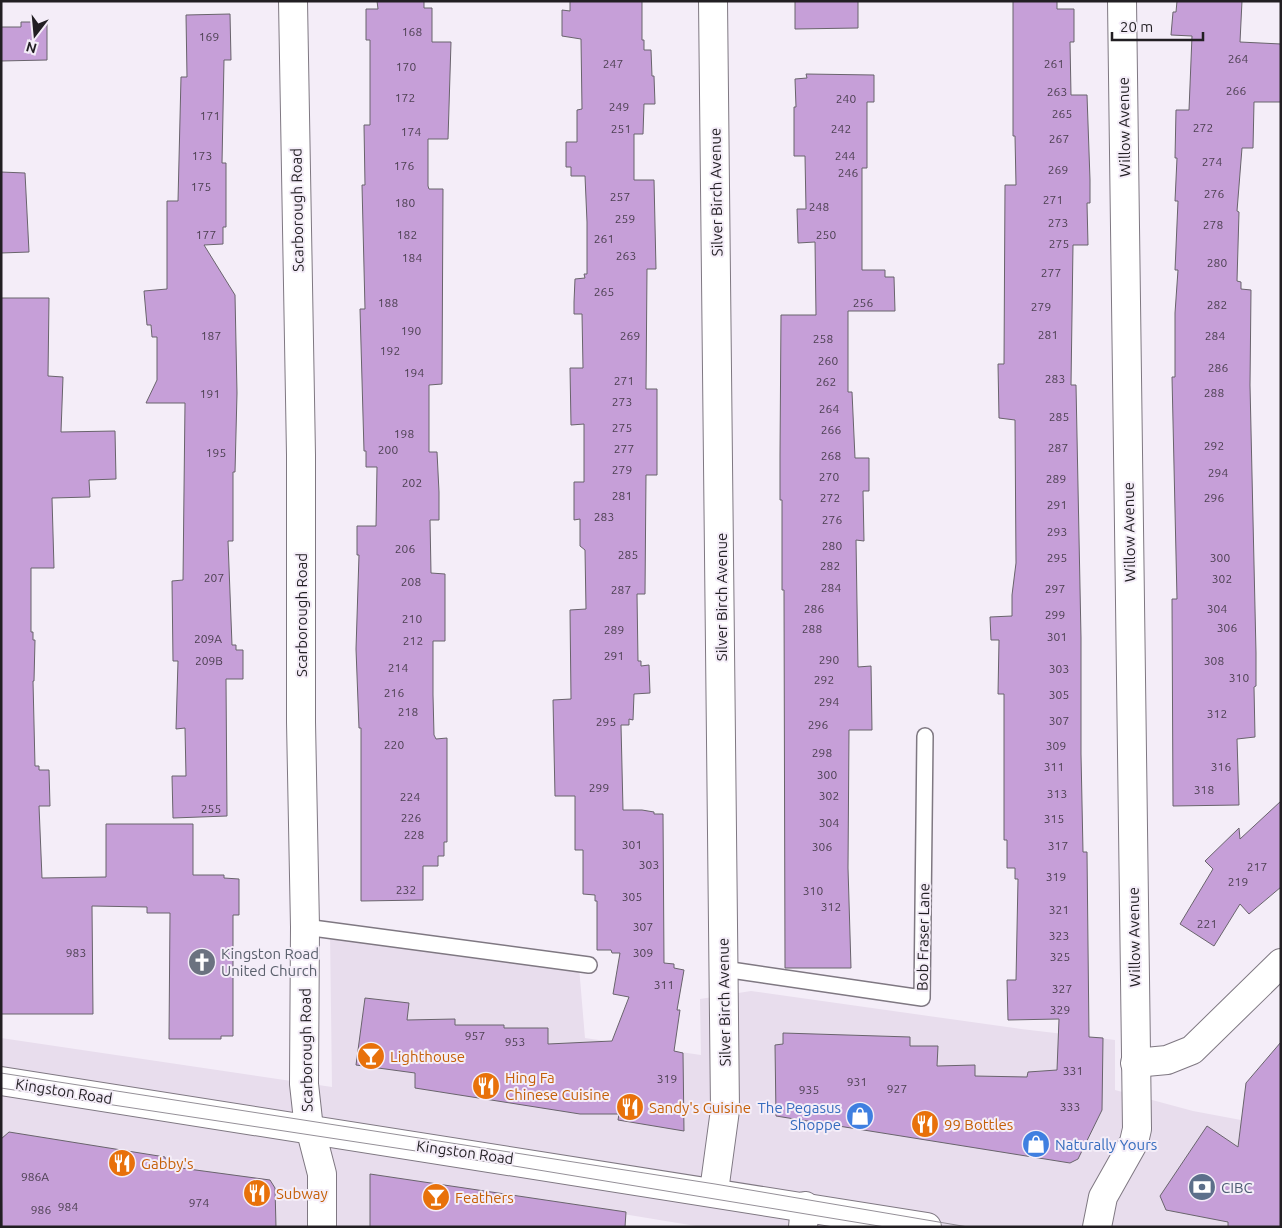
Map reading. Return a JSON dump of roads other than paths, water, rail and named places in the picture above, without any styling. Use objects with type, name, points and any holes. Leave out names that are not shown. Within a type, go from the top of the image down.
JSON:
[{"type":"street","name":"Scarborough Road","points":[[293,1],[305,927],[304,1084],[310,1130],[322,1174],[322,1227]]},
{"type":"street","name":"Silver Birch Avenue","points":[[713,1],[725,1110],[714,1191]]},
{"type":"street","name":"Willow Avenue","points":[[1097,1227],[1103,1197],[1134,1142],[1137,1129],[1122,1]]},
{"type":"street","points":[[1135,1063],[1167,1060],[1192,1050],[1281,963]]},
{"type":"street","name":"Kingston Road","points":[[1,1081],[714,1191],[804,1217],[927,1227]]},
{"type":"lane","name":"Bob Fraser Lane","points":[[724,969],[922,998],[925,736]]},
{"type":"lane","points":[[305,927],[589,965]]},
{"type":"tram line","points":[[1,1073],[715,1184],[968,1227]]},
{"type":"tram line","points":[[1,1088],[508,1165],[885,1227]]},
{"type":"place","name":"Kingston Road United Church","points":[[202,962]]},
{"type":"place","name":"Lighthouse","points":[[371,1056]]},
{"type":"place","name":"Hing Fa Chinese Cuisine","points":[[486,1086]]},
{"type":"place","name":"Sandy's Cuisine","points":[[630,1107]]},
{"type":"place","name":"The Pegasus Shoppe","points":[[860,1116]]},
{"type":"place","name":"99 Bottles","points":[[925,1124]]},
{"type":"place","name":"Naturally Yours","points":[[1036,1144]]},
{"type":"place","name":"Gabby's","points":[[122,1163]]},
{"type":"place","name":"CIBC","points":[[1202,1187]]},
{"type":"place","name":"Subway","points":[[257,1193]]},
{"type":"place","name":"Feathers","points":[[436,1197]]}]
